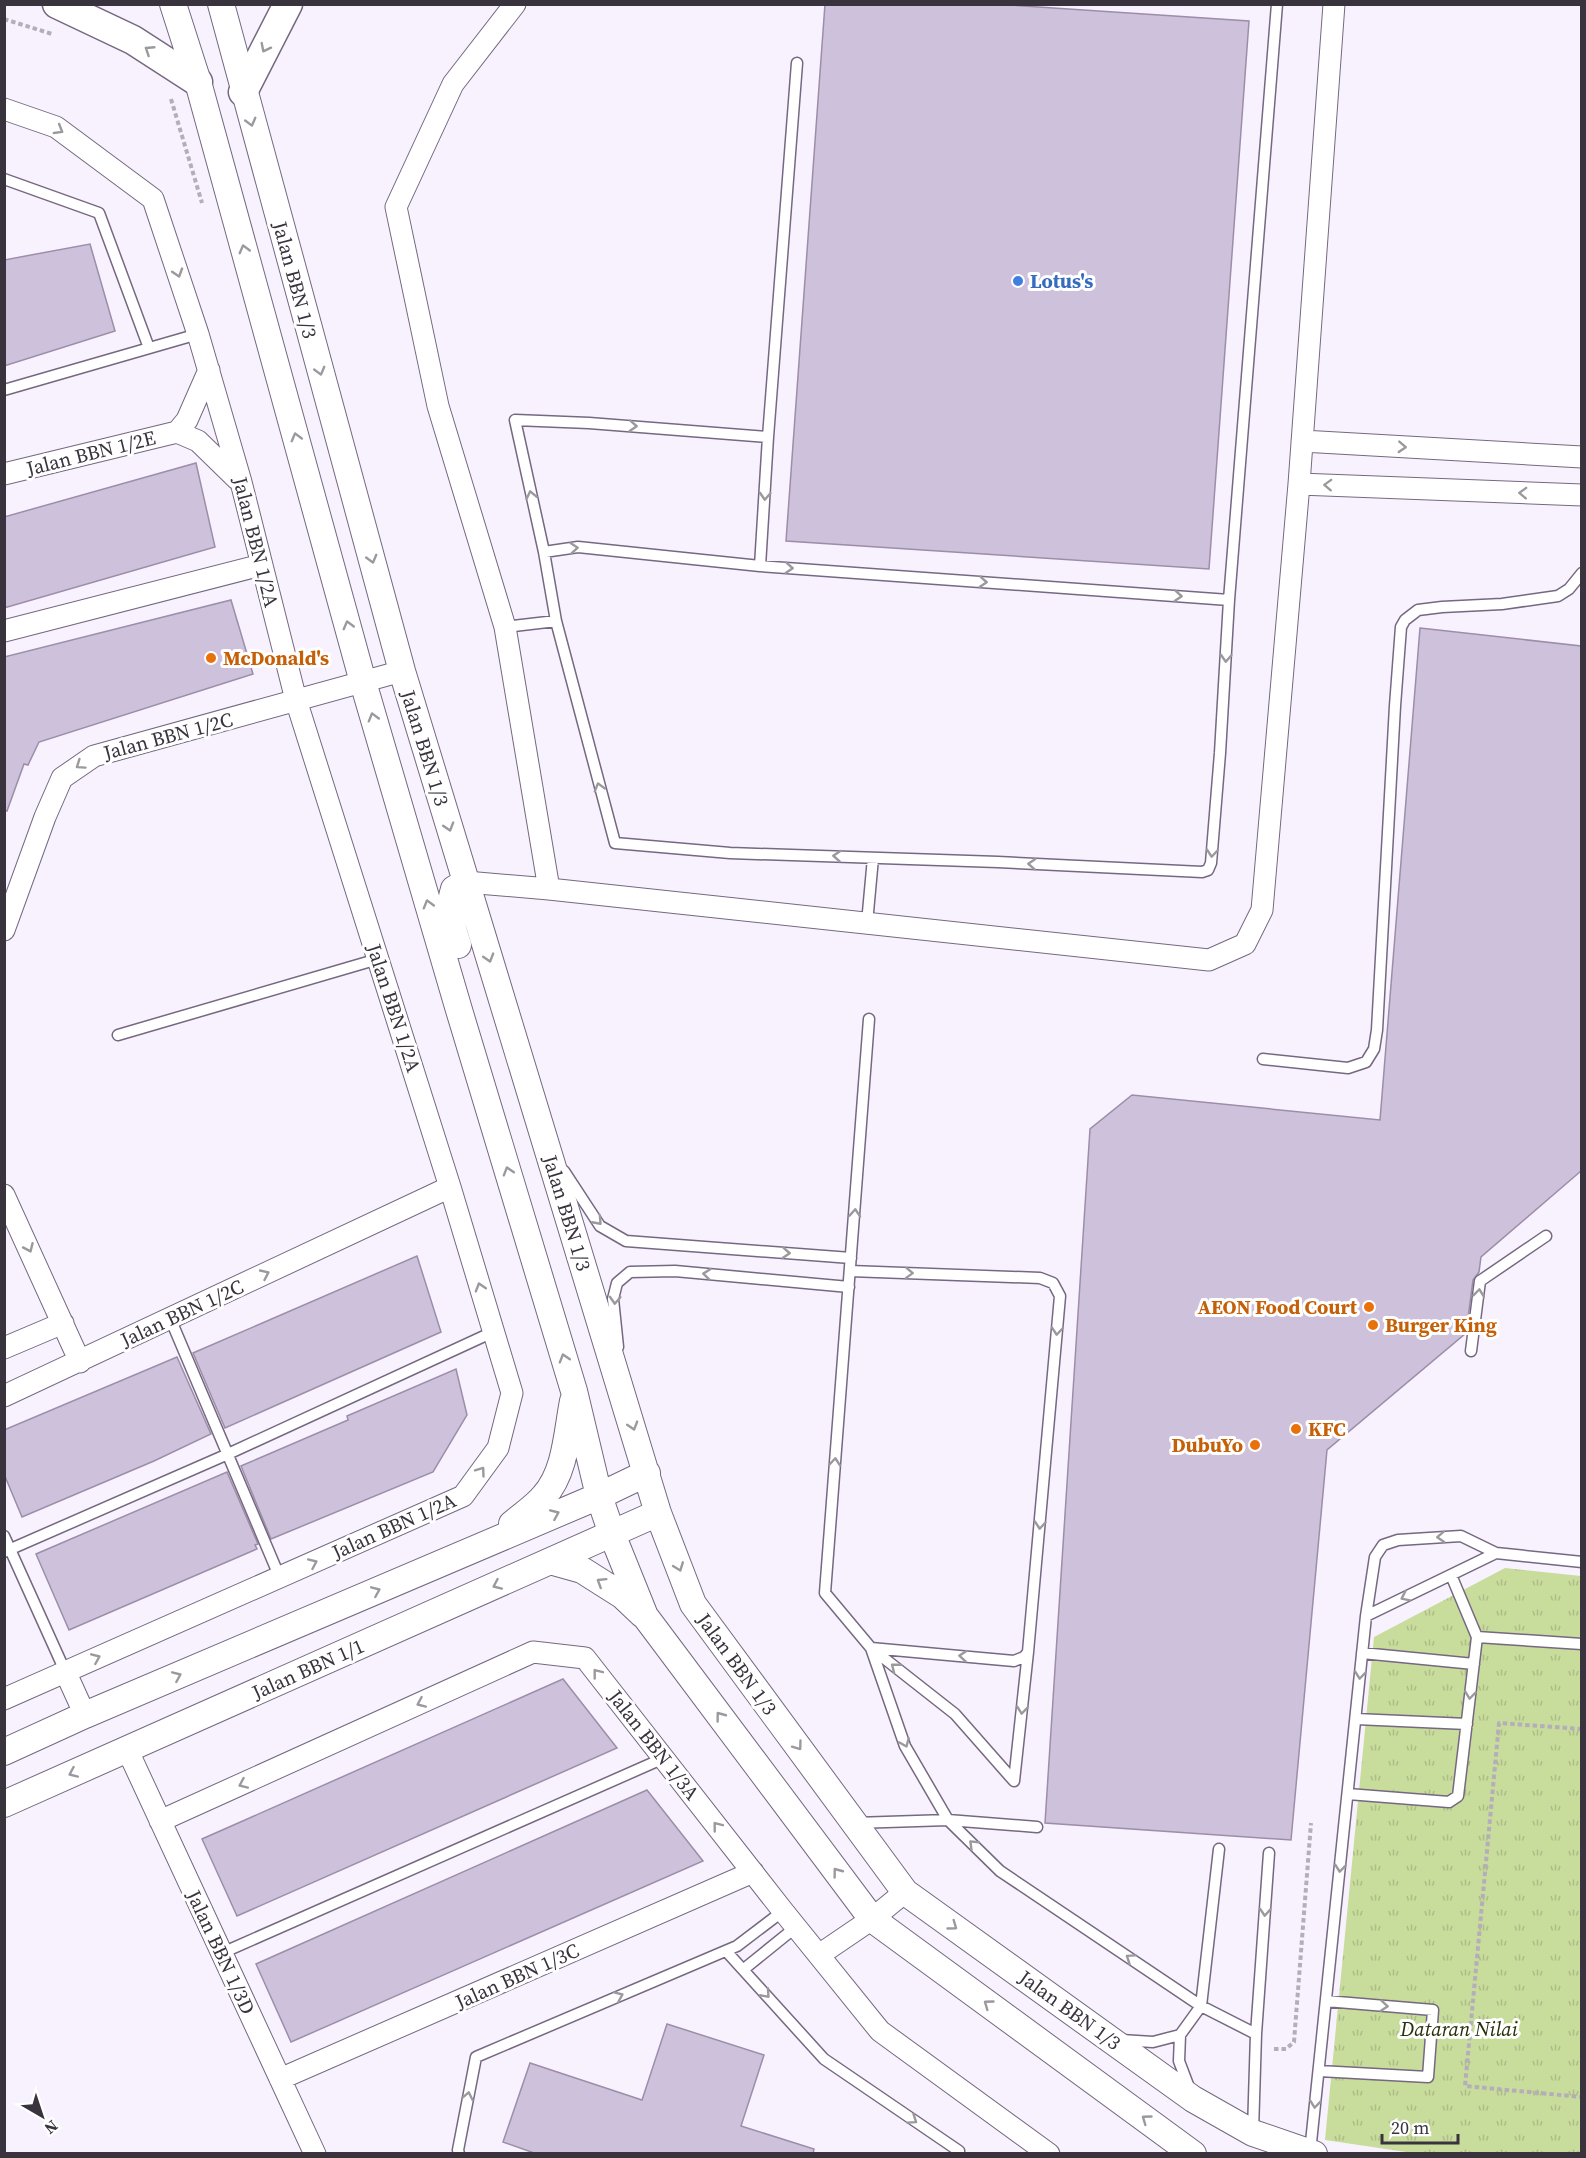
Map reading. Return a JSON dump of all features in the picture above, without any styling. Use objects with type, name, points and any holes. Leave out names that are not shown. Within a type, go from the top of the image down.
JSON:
[{"type":"main road","points":[[57,4],[133,40],[198,82]]},
{"type":"main road","points":[[243,92],[288,4]]},
{"type":"street","name":"Jalan BBN 1/3","points":[[173,4],[198,82],[363,682],[574,1391],[599,1496],[645,1616],[872,1919],[1193,2154]]},
{"type":"street","name":"Jalan BBN 1/3","points":[[221,4],[243,92],[402,671],[658,1513],[693,1604],[905,1892],[1193,2099],[1253,2133],[1312,2153]]},
{"type":"street","points":[[516,4],[453,84],[396,207],[438,406],[505,627],[549,889]]},
{"type":"street","points":[[459,1010],[463,982],[449,908],[454,890],[466,882],[1209,960],[1245,944],[1262,910],[1299,484],[1334,4]]},
{"type":"street","name":"Jalan BBN 1/2A","points":[[4,109],[56,127],[153,199],[198,334],[241,482],[296,700],[450,1187],[512,1393],[498,1448],[463,1496],[4,1699]]},
{"type":"street","name":"Jalan BBN 1/2E","points":[[4,474],[177,432],[187,420],[209,370]]},
{"type":"street","name":"Jalan BBN 1/2E","points":[[177,432],[198,441],[241,482]]},
{"type":"street","points":[[1302,441],[1581,457]]},
{"type":"street","points":[[1299,484],[1581,495]]},
{"type":"street","points":[[4,631],[261,565]]},
{"type":"street","name":"Jalan BBN 1/2C","points":[[4,930],[45,817],[62,778],[94,756],[402,671]]},
{"type":"street","name":"Jalan BBN 1/2C","points":[[4,1396],[450,1187]]},
{"type":"street","points":[[5,1198],[80,1362]]},
{"type":"street","points":[[4,1348],[63,1323]]},
{"type":"street","points":[[491,1542],[545,1495],[557,1474],[564,1451],[574,1391]]},
{"type":"street","points":[[4,1752],[85,1715],[599,1496],[647,1473]]},
{"type":"street","name":"Jalan BBN 1/1","points":[[4,1804],[658,1513]]},
{"type":"street","points":[[550,1561],[582,1570],[622,1596],[645,1616]]},
{"type":"street","name":"Jalan BBN 1/3A","points":[[160,1821],[532,1652],[585,1658],[880,2031],[1044,2152]]},
{"type":"street","points":[[65,1671],[85,1715]]},
{"type":"street","name":"Jalan BBN 1/3D","points":[[127,1749],[315,2154]]},
{"type":"street","name":"Jalan BBN 1/3C","points":[[280,2079],[753,1872]]},
{"type":"street","points":[[819,1955],[872,1919],[905,1892]]},
{"type":"lane","points":[[768,437],[588,423],[515,420],[544,552],[556,621],[615,843],[730,853],[1202,872],[1208,870],[1211,863],[1220,753],[1229,600],[1277,4]]},
{"type":"lane","points":[[760,566],[797,63]]},
{"type":"lane","points":[[4,179],[99,213],[149,348]]},
{"type":"lane","points":[[4,390],[198,334]]},
{"type":"lane","points":[[544,552],[579,547],[760,566],[1229,600]]},
{"type":"lane","points":[[1263,1059],[1348,1068],[1366,1062],[1374,1049],[1377,1030],[1395,706],[1401,627],[1405,620],[1418,610],[1502,604],[1558,596],[1569,589],[1581,573]]},
{"type":"lane","points":[[505,627],[556,621]]},
{"type":"lane","points":[[867,923],[873,858]]},
{"type":"lane","points":[[118,1035],[378,959]]},
{"type":"lane","points":[[850,1271],[1040,1278],[1053,1283],[1060,1296],[1014,1781],[955,1714],[871,1648],[825,1593],[869,1019]]},
{"type":"lane","points":[[544,1137],[600,1226],[626,1241],[851,1258]]},
{"type":"lane","points":[[1471,1351],[1480,1281],[1546,1236]]},
{"type":"lane","points":[[623,1392],[613,1299],[617,1283],[630,1272],[675,1271],[849,1287]]},
{"type":"lane","points":[[170,1318],[280,1578]]},
{"type":"lane","points":[[8,1550],[228,1454],[493,1332]]},
{"type":"lane","points":[[4,1536],[8,1550],[65,1671]]},
{"type":"lane","points":[[1312,2153],[1362,1653],[1375,1557],[1383,1545],[1398,1540],[1461,1536],[1496,1553],[1581,1562]]},
{"type":"lane","points":[[1366,1616],[1496,1553]]},
{"type":"lane","points":[[1348,1794],[1449,1802],[1458,1796],[1477,1636],[1450,1575]]},
{"type":"lane","points":[[1477,1636],[1581,1644]]},
{"type":"lane","points":[[871,1648],[1014,1661],[1024,1657],[1028,1652]]},
{"type":"lane","points":[[871,1648],[905,1746],[948,1820],[1000,1871],[1201,2006],[1256,2034]]},
{"type":"lane","points":[[1362,1653],[1474,1664]]},
{"type":"lane","points":[[1356,1719],[1467,1724]]},
{"type":"lane","points":[[222,1953],[664,1758]]},
{"type":"lane","points":[[854,1822],[948,1820],[1037,1827]]},
{"type":"lane","points":[[1193,2099],[1179,2061],[1180,2035],[1201,2006],[1219,1849]]},
{"type":"lane","points":[[1253,2133],[1255,2048],[1269,1853]]},
{"type":"lane","points":[[459,2154],[476,2057],[737,1946],[783,1911]]},
{"type":"lane","points":[[744,1969],[796,1927]]},
{"type":"lane","points":[[726,1951],[824,2059],[959,2151],[958,2154]]},
{"type":"lane","points":[[1319,2071],[1428,2077],[1433,2010],[1326,2001]]},
{"type":"lane","points":[[1112,2040],[1153,2042],[1180,2035]]},
{"type":"path","points":[[1581,1729],[1499,1723],[1466,2086],[1581,2097]]},
{"type":"path","points":[[1255,2048],[1286,2049],[1294,2042],[1311,1823]]},
{"type":"green space","name":"Dataran Nilai","points":[[1505,1568],[1581,1576],[1581,2153],[1413,2153],[1325,2140],[1374,1637]]},
{"type":"building","name":"Lotus's","points":[[825,4],[995,4],[1249,21],[1209,569],[786,541]]},
{"type":"building","points":[[90,244],[115,331],[4,366],[4,260]]},
{"type":"building","points":[[196,463],[215,547],[4,608],[4,517]]},
{"type":"building","points":[[231,600],[253,674],[39,742],[28,765],[24,764],[7,811],[4,810],[4,657]]},
{"type":"building","points":[[1420,628],[1581,646],[1581,1171],[1481,1257],[1479,1272],[1473,1280],[1466,1333],[1327,1450],[1291,1840],[1045,1823],[1090,1129],[1132,1095],[1380,1120]]},
{"type":"building","points":[[417,1256],[441,1332],[225,1428],[193,1353]]},
{"type":"building","points":[[177,1357],[211,1434],[154,1461],[22,1517],[4,1474],[4,1430]]},
{"type":"building","points":[[456,1369],[467,1415],[433,1472],[271,1539],[241,1466],[348,1420],[347,1416]]},
{"type":"building","points":[[227,1472],[258,1544],[255,1545],[257,1549],[69,1630],[36,1554]]},
{"type":"building","points":[[563,1679],[617,1748],[237,1916],[202,1839]]},
{"type":"building","points":[[647,1790],[703,1861],[291,2042],[256,1964]]},
{"type":"building","points":[[667,2024],[764,2055],[741,2126],[814,2149],[813,2154],[537,2154],[503,2142],[530,2063],[642,2100]]},
{"type":"place","name":"Lotus's","points":[[1018,281]]},
{"type":"place","name":"McDonald's","points":[[211,658]]},
{"type":"place","name":"AEON Food Court","points":[[1369,1307]]},
{"type":"place","name":"Burger King","points":[[1373,1325]]},
{"type":"place","name":"KFC","points":[[1296,1429]]},
{"type":"place","name":"DubuYo","points":[[1255,1445]]}]
